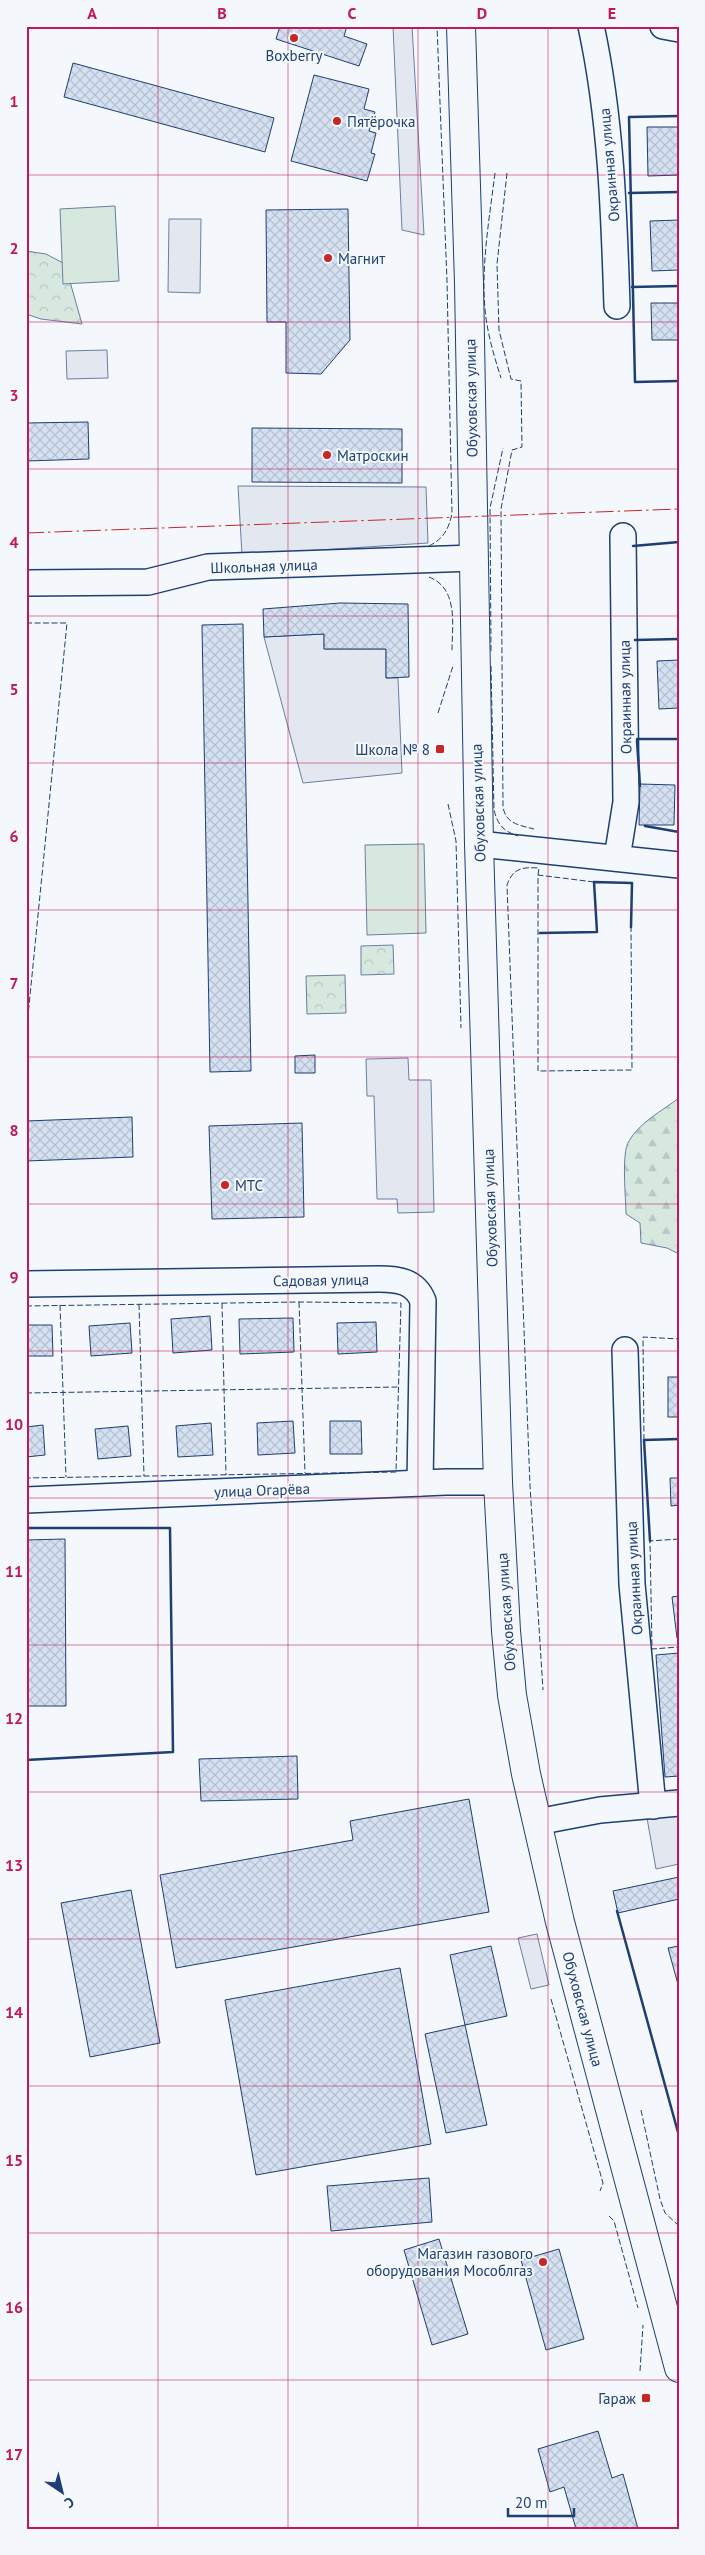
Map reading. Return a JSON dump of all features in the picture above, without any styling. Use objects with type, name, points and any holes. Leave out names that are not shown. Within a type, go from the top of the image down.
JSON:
[{"type":"main road","name":"Обуховская улица","points":[[461,26],[469,283],[479,844],[498,1482],[506,1631],[512,1695],[537,1822],[560,1922],[679,2368]]},
{"type":"street","name":"Окраинная улица","points":[[591,26],[600,69],[606,115],[614,220],[617,306]]},
{"type":"street","points":[[663,26],[679,29]]},
{"type":"street","name":"Окраинная улица","points":[[617,858],[626,802],[623,536]]},
{"type":"street","name":"Школьная улица","points":[[26,583],[148,582],[208,567],[474,558]]},
{"type":"street","points":[[479,844],[679,865]]},
{"type":"street","name":"Садовая улица","points":[[26,1284],[379,1279],[408,1283],[416,1288],[424,1300],[420,1483]]},
{"type":"street","name":"Окраинная улица","points":[[625,1350],[632,1584],[653,1806]]},
{"type":"street","name":"улица Огарёва","points":[[26,1500],[420,1483],[498,1482]]},
{"type":"street","points":[[537,1822],[600,1810],[679,1803]]},
{"type":"green space","points":[[115,206],[119,281],[63,284],[60,209]]},
{"type":"green space","points":[[26,251],[46,254],[65,264],[82,324],[41,319],[26,314]]},
{"type":"green space","points":[[424,844],[426,933],[367,935],[365,845]]},
{"type":"green space","points":[[393,945],[394,974],[361,975],[361,946]]},
{"type":"green space","points":[[345,975],[346,1013],[307,1014],[306,976]]},
{"type":"green space","points":[[679,1098],[679,1254],[667,1248],[641,1243],[640,1223],[626,1214],[624,1176],[625,1155],[633,1134],[652,1117]]},
{"type":"shaded area","points":[[393,26],[412,26],[424,235],[402,230]]},
{"type":"shaded area","points":[[169,219],[201,219],[200,293],[168,292]]},
{"type":"shaded area","points":[[107,350],[108,378],[67,379],[66,351]]},
{"type":"shaded area","points":[[238,486],[426,487],[428,543],[242,555]]},
{"type":"shaded area","points":[[324,634],[324,649],[386,649],[386,678],[398,678],[402,773],[303,783],[264,637]]},
{"type":"shaded area","points":[[408,1058],[409,1080],[431,1080],[434,1212],[398,1213],[397,1199],[377,1199],[374,1096],[367,1096],[366,1059]]},
{"type":"shaded area","points":[[679,1814],[679,1864],[656,1869],[647,1818]]},
{"type":"shaded area","points":[[537,1934],[549,1985],[531,1989],[518,1938]]},
{"type":"building","points":[[280,26],[347,26],[344,36],[367,44],[359,66],[276,39]]},
{"type":"building","points":[[73,63],[274,118],[265,152],[64,97]]},
{"type":"building","name":"Пятёрочка","points":[[314,75],[369,89],[364,109],[375,112],[369,131],[376,133],[371,153],[375,154],[367,181],[291,161]]},
{"type":"building","points":[[647,127],[679,127],[679,175],[648,176]]},
{"type":"building","points":[[348,209],[350,340],[321,374],[286,373],[286,322],[267,322],[266,210]]},
{"type":"building","points":[[679,220],[679,270],[652,271],[650,221]]},
{"type":"building","points":[[651,303],[679,303],[679,340],[652,340]]},
{"type":"building","points":[[88,422],[89,459],[26,461],[26,423]]},
{"type":"building","name":"Матроскин","points":[[252,428],[402,429],[402,483],[252,482]]},
{"type":"building","points":[[340,603],[408,604],[409,677],[386,678],[386,649],[324,649],[324,634],[264,637],[263,609]]},
{"type":"building","points":[[243,624],[251,1071],[210,1072],[202,625]]},
{"type":"building","points":[[679,660],[679,708],[659,709],[657,661]]},
{"type":"building","points":[[640,784],[675,785],[674,825],[639,825]]},
{"type":"building","points":[[315,1055],[315,1073],[295,1073],[295,1056]]},
{"type":"building","points":[[132,1117],[133,1157],[26,1161],[26,1121]]},
{"type":"building","points":[[302,1123],[304,1217],[212,1219],[209,1126]]},
{"type":"building","points":[[210,1316],[212,1350],[173,1353],[171,1319]]},
{"type":"building","points":[[293,1318],[294,1352],[240,1354],[239,1319]]},
{"type":"building","points":[[376,1322],[377,1352],[338,1354],[337,1323]]},
{"type":"building","points":[[130,1323],[132,1353],[91,1356],[89,1326]]},
{"type":"building","points":[[26,1325],[52,1325],[53,1356],[26,1356]]},
{"type":"building","points":[[668,1377],[679,1377],[679,1417],[668,1417]]},
{"type":"building","points":[[293,1421],[295,1453],[258,1455],[257,1423]]},
{"type":"building","points":[[330,1421],[361,1421],[362,1454],[330,1454]]},
{"type":"building","points":[[211,1423],[213,1455],[178,1457],[176,1426]]},
{"type":"building","points":[[43,1425],[45,1455],[26,1457],[26,1427]]},
{"type":"building","points":[[128,1426],[131,1456],[98,1459],[95,1429]]},
{"type":"building","points":[[670,1478],[679,1478],[679,1505],[671,1506]]},
{"type":"building","points":[[65,1539],[66,1706],[26,1706],[26,1540]]},
{"type":"building","points":[[679,1596],[679,1638],[677,1638],[672,1597]]},
{"type":"building","points":[[679,1653],[679,1776],[665,1777],[656,1655]]},
{"type":"building","points":[[297,1756],[298,1799],[201,1801],[199,1759]]},
{"type":"building","points":[[469,1799],[489,1912],[176,1968],[160,1875],[353,1840],[350,1821]]},
{"type":"building","points":[[679,1877],[679,1899],[618,1913],[613,1891]]},
{"type":"building","points":[[131,1890],[160,2043],[90,2057],[61,1903]]},
{"type":"building","points":[[491,1946],[507,2016],[465,2025],[450,1955]]},
{"type":"building","points":[[679,1946],[679,1988],[668,1948]]},
{"type":"building","points":[[400,1968],[431,2144],[256,2175],[225,2000]]},
{"type":"building","points":[[465,2025],[487,2125],[446,2133],[425,2034]]},
{"type":"building","points":[[429,2178],[432,2222],[331,2231],[327,2186]]},
{"type":"building","points":[[439,2239],[468,2334],[432,2345],[404,2250]]},
{"type":"building","points":[[559,2249],[584,2339],[546,2350],[521,2260]]},
{"type":"building","points":[[598,2431],[612,2478],[623,2474],[638,2529],[576,2529],[564,2487],[550,2492],[538,2449]]},
{"type":"fence","points":[[429,546],[445,533],[452,514],[447,281],[437,26]]},
{"type":"fence","points":[[495,173],[484,272],[484,292],[488,330],[501,378]]},
{"type":"fence","points":[[507,173],[497,264],[499,330],[511,379],[521,381],[522,447],[512,450],[501,509],[503,807],[507,817],[514,823],[534,829]]},
{"type":"fence","points":[[491,651],[490,508],[503,448]]},
{"type":"fence","points":[[429,577],[439,583],[449,599],[453,619],[452,651]]},
{"type":"fence","points":[[26,623],[67,623],[26,1036]]},
{"type":"fence","points":[[438,713],[453,666]]},
{"type":"fence","points":[[491,666],[494,810],[497,820],[502,827],[518,836]]},
{"type":"fence","points":[[448,804],[456,841],[461,1028]]},
{"type":"fence","points":[[538,875],[539,868],[523,868],[512,875],[507,885],[530,1486],[543,1690]]},
{"type":"fence","points":[[594,882],[538,875],[538,1071],[632,1070],[631,927]]},
{"type":"fence","points":[[299,1302],[305,1473]]},
{"type":"fence","points":[[26,1306],[299,1302],[401,1303],[396,1472],[26,1478]]},
{"type":"fence","points":[[222,1303],[226,1475]]},
{"type":"fence","points":[[139,1304],[144,1476]]},
{"type":"fence","points":[[60,1305],[66,1477]]},
{"type":"fence","points":[[644,1440],[643,1337],[679,1339]]},
{"type":"fence","points":[[26,1393],[399,1387]]},
{"type":"fence","points":[[679,1539],[650,1541],[652,1649],[679,1647]]},
{"type":"fence","points":[[551,1999],[603,2183],[600,2191]]},
{"type":"fence","points":[[641,2110],[660,2199],[665,2213],[679,2226]]},
{"type":"fence","points":[[609,2216],[614,2221],[638,2308]]},
{"type":"fence","points":[[640,2371],[643,2325]]},
{"type":"wall","points":[[679,116],[629,117],[635,382],[679,381]]},
{"type":"wall","points":[[629,193],[679,192]]},
{"type":"wall","points":[[632,287],[679,286]]},
{"type":"wall","points":[[633,546],[679,542]]},
{"type":"wall","points":[[635,640],[679,639]]},
{"type":"wall","points":[[637,739],[679,739]]},
{"type":"wall","points":[[637,741],[640,786]]},
{"type":"wall","points":[[645,826],[679,832]]},
{"type":"wall","points":[[540,933],[597,932],[594,882],[632,883],[631,927]]},
{"type":"wall","points":[[650,1541],[644,1440],[679,1439]]},
{"type":"wall","points":[[26,1528],[170,1528],[173,1752],[26,1760]]},
{"type":"wall","points":[[617,1911],[679,2136]]},
{"type":"power","points":[[26,533],[679,509]]},
{"type":"place","name":"Boxberry","points":[[294,38]]},
{"type":"place","name":"Пятёрочка","points":[[337,121]]},
{"type":"place","name":"Магнит","points":[[328,258]]},
{"type":"place","name":"Матроскин","points":[[327,455]]},
{"type":"place","name":"Школа № 8","points":[[440,749]]},
{"type":"place","name":"МТС","points":[[225,1185]]},
{"type":"place","name":"Магазин газового оборудования Мособлгаз","points":[[543,2262]]},
{"type":"place","name":"Гараж","points":[[646,2398]]}]
